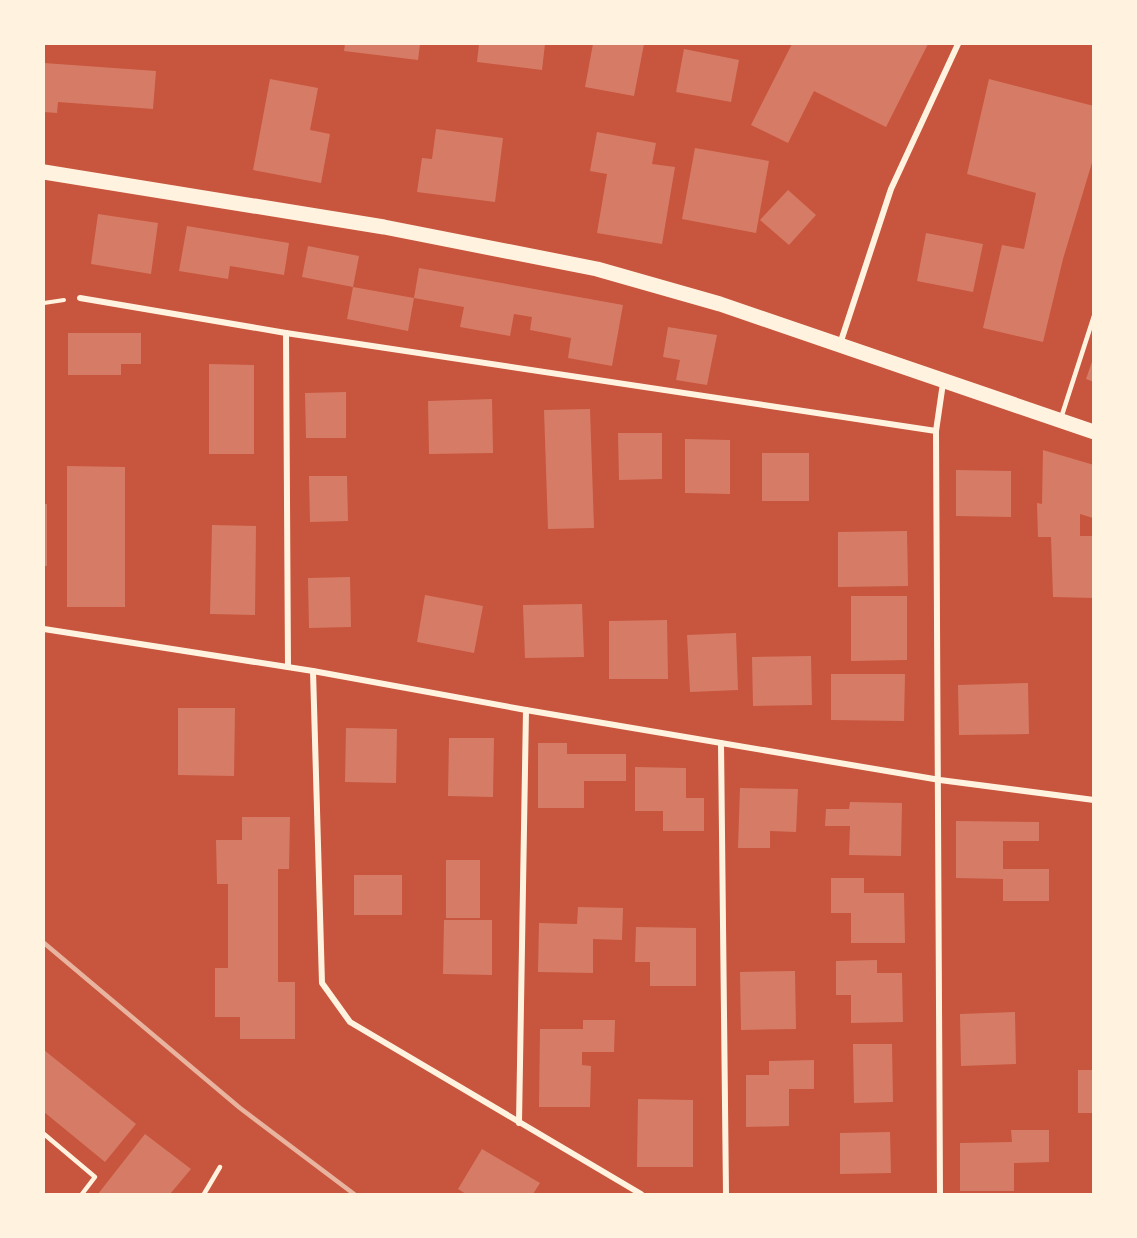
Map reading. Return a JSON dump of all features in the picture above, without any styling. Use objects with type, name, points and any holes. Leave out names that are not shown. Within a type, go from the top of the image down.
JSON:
[{"type":"main road","points":[[44,172],[384,227],[597,269],[720,304],[1094,432]]},
{"type":"street","points":[[840,346],[891,189],[958,44]]},
{"type":"street","points":[[81,298],[286,333],[936,431]]},
{"type":"street","points":[[286,333],[288,667]]},
{"type":"street","points":[[940,1194],[940,780],[936,431],[943,382]]},
{"type":"street","points":[[44,629],[313,671],[526,710],[940,780],[1094,800]]},
{"type":"street","points":[[313,671],[322,983],[350,1022],[640,1194]]},
{"type":"street","points":[[519,1123],[526,710]]},
{"type":"street","points":[[721,743],[726,1194]]},
{"type":"lane","points":[[1060,420],[1094,316]]},
{"type":"lane","points":[[44,1134],[95,1177],[82,1194]]},
{"type":"lane","points":[[204,1194],[220,1167]]},
{"type":"building","points":[[345,44],[420,44],[418,60],[344,51]]},
{"type":"building","points":[[479,44],[545,44],[542,70],[477,62]]},
{"type":"building","points":[[593,44],[644,44],[634,96],[585,87]]},
{"type":"building","points":[[792,44],[928,44],[886,127],[814,91],[788,143],[751,125]]},
{"type":"building","points":[[684,49],[739,60],[731,102],[676,92]]},
{"type":"building","points":[[44,63],[156,71],[153,109],[58,102],[57,113],[44,112]]},
{"type":"building","points":[[270,79],[318,88],[310,130],[330,134],[321,183],[253,170]]},
{"type":"building","points":[[989,79],[1094,106],[1094,156],[1063,259],[1043,342],[983,328],[1002,245],[1024,249],[1036,193],[967,174]]},
{"type":"building","points":[[436,129],[503,138],[495,202],[417,192],[422,158],[432,159]]},
{"type":"building","points":[[597,132],[656,143],[652,164],[675,167],[662,244],[597,233],[607,174],[590,171]]},
{"type":"building","points":[[695,148],[769,161],[756,233],[682,219]]},
{"type":"building","points":[[788,190],[816,215],[789,245],[760,220]]},
{"type":"building","points":[[98,214],[158,223],[151,274],[91,264]]},
{"type":"building","points":[[187,226],[289,243],[284,275],[230,266],[228,279],[179,271]]},
{"type":"building","points":[[926,233],[983,244],[973,292],[917,281]]},
{"type":"building","points":[[308,246],[359,256],[353,287],[302,277]]},
{"type":"building","points":[[419,268],[623,305],[612,366],[568,358],[571,338],[530,330],[532,317],[514,314],[510,336],[460,327],[464,307],[414,298]]},
{"type":"building","points":[[353,287],[414,298],[408,331],[347,319]]},
{"type":"building","points":[[668,327],[717,335],[707,385],[676,380],[680,360],[663,357]]},
{"type":"building","points":[[68,333],[141,333],[141,364],[121,364],[121,375],[68,375]]},
{"type":"building","points":[[1094,356],[1094,382],[1086,379]]},
{"type":"building","points":[[209,364],[254,365],[254,454],[209,454]]},
{"type":"building","points":[[346,392],[346,438],[306,438],[305,393]]},
{"type":"building","points":[[492,399],[493,453],[429,454],[428,401]]},
{"type":"building","points":[[590,409],[594,528],[548,529],[544,410]]},
{"type":"building","points":[[618,433],[662,433],[662,479],[619,480]]},
{"type":"building","points":[[685,439],[730,440],[730,494],[685,493]]},
{"type":"building","points":[[1043,450],[1094,465],[1094,515],[1093,518],[1080,514],[1080,536],[1094,536],[1094,598],[1053,597],[1051,537],[1038,537],[1037,503],[1042,504]]},
{"type":"building","points":[[762,453],[809,453],[809,501],[762,501]]},
{"type":"building","points":[[67,466],[125,467],[125,607],[67,607]]},
{"type":"building","points":[[956,470],[1011,471],[1011,517],[956,516]]},
{"type":"building","points":[[309,476],[347,476],[348,521],[310,522]]},
{"type":"building","points":[[44,504],[47,504],[47,566],[44,566]]},
{"type":"building","points":[[212,525],[256,526],[255,615],[210,614]]},
{"type":"building","points":[[907,531],[908,586],[838,587],[838,532]]},
{"type":"building","points":[[350,577],[351,627],[309,628],[308,578]]},
{"type":"building","points":[[425,595],[483,606],[474,653],[417,642]]},
{"type":"building","points":[[851,596],[907,596],[907,660],[851,661]]},
{"type":"building","points":[[582,604],[584,657],[525,658],[523,605]]},
{"type":"building","points":[[667,620],[668,679],[609,679],[609,621]]},
{"type":"building","points":[[736,633],[738,690],[690,692],[687,635]]},
{"type":"building","points":[[811,656],[812,705],[753,706],[752,657]]},
{"type":"building","points":[[831,674],[905,674],[904,721],[831,720]]},
{"type":"building","points":[[1028,683],[1029,734],[959,735],[958,685]]},
{"type":"building","points":[[178,708],[235,708],[234,776],[178,775]]},
{"type":"building","points":[[346,728],[397,729],[396,783],[345,782]]},
{"type":"building","points":[[449,738],[494,738],[493,797],[448,796]]},
{"type":"building","points":[[538,743],[567,743],[567,754],[626,754],[626,781],[584,781],[584,808],[538,808]]},
{"type":"building","points":[[635,767],[686,768],[686,798],[704,798],[704,831],[663,831],[663,811],[635,811]]},
{"type":"building","points":[[740,788],[798,789],[796,832],[770,831],[770,848],[738,848]]},
{"type":"building","points":[[850,802],[902,803],[901,856],[849,855],[850,826],[825,826],[826,809],[849,809]]},
{"type":"building","points":[[242,817],[290,817],[289,869],[278,869],[278,982],[295,982],[295,1039],[240,1039],[240,1017],[215,1017],[215,968],[228,968],[228,884],[217,884],[216,840],[242,840]]},
{"type":"building","points":[[956,821],[1039,822],[1039,841],[1003,841],[1003,869],[1049,869],[1049,901],[1003,901],[1003,879],[956,878]]},
{"type":"building","points":[[446,860],[480,860],[480,918],[446,918]]},
{"type":"building","points":[[354,875],[402,875],[402,915],[354,915]]},
{"type":"building","points":[[831,878],[864,878],[864,893],[904,893],[905,943],[851,943],[851,913],[831,913]]},
{"type":"building","points":[[578,907],[623,908],[622,940],[593,939],[593,973],[538,972],[539,923],[577,924]]},
{"type":"building","points":[[444,920],[492,920],[492,975],[443,974]]},
{"type":"building","points":[[636,927],[696,928],[696,986],[650,986],[650,962],[635,962]]},
{"type":"building","points":[[877,960],[877,973],[902,973],[903,1022],[851,1023],[851,995],[836,995],[836,961]]},
{"type":"building","points":[[795,971],[796,1029],[741,1030],[740,972]]},
{"type":"building","points":[[1015,1012],[1016,1064],[961,1066],[960,1014]]},
{"type":"building","points":[[583,1020],[615,1020],[614,1052],[582,1052],[582,1065],[591,1066],[590,1107],[539,1107],[540,1029],[583,1029]]},
{"type":"building","points":[[853,1044],[892,1044],[893,1102],[854,1103]]},
{"type":"building","points":[[44,1050],[136,1124],[105,1162],[44,1112]]},
{"type":"building","points":[[814,1060],[814,1089],[789,1089],[789,1126],[746,1127],[746,1075],[769,1075],[769,1061]]},
{"type":"building","points":[[1078,1070],[1094,1070],[1094,1113],[1078,1113]]},
{"type":"building","points":[[638,1099],[693,1100],[693,1167],[637,1167]]},
{"type":"building","points":[[1011,1130],[1049,1130],[1049,1162],[1014,1163],[1014,1191],[960,1191],[960,1143],[1012,1142]]},
{"type":"building","points":[[890,1132],[891,1173],[840,1174],[840,1133]]},
{"type":"building","points":[[145,1134],[191,1169],[170,1194],[98,1194]]},
{"type":"building","points":[[482,1149],[540,1183],[533,1194],[466,1194],[458,1189]]},
{"type":"railway","points":[[44,943],[240,1108],[354,1194]]}]
